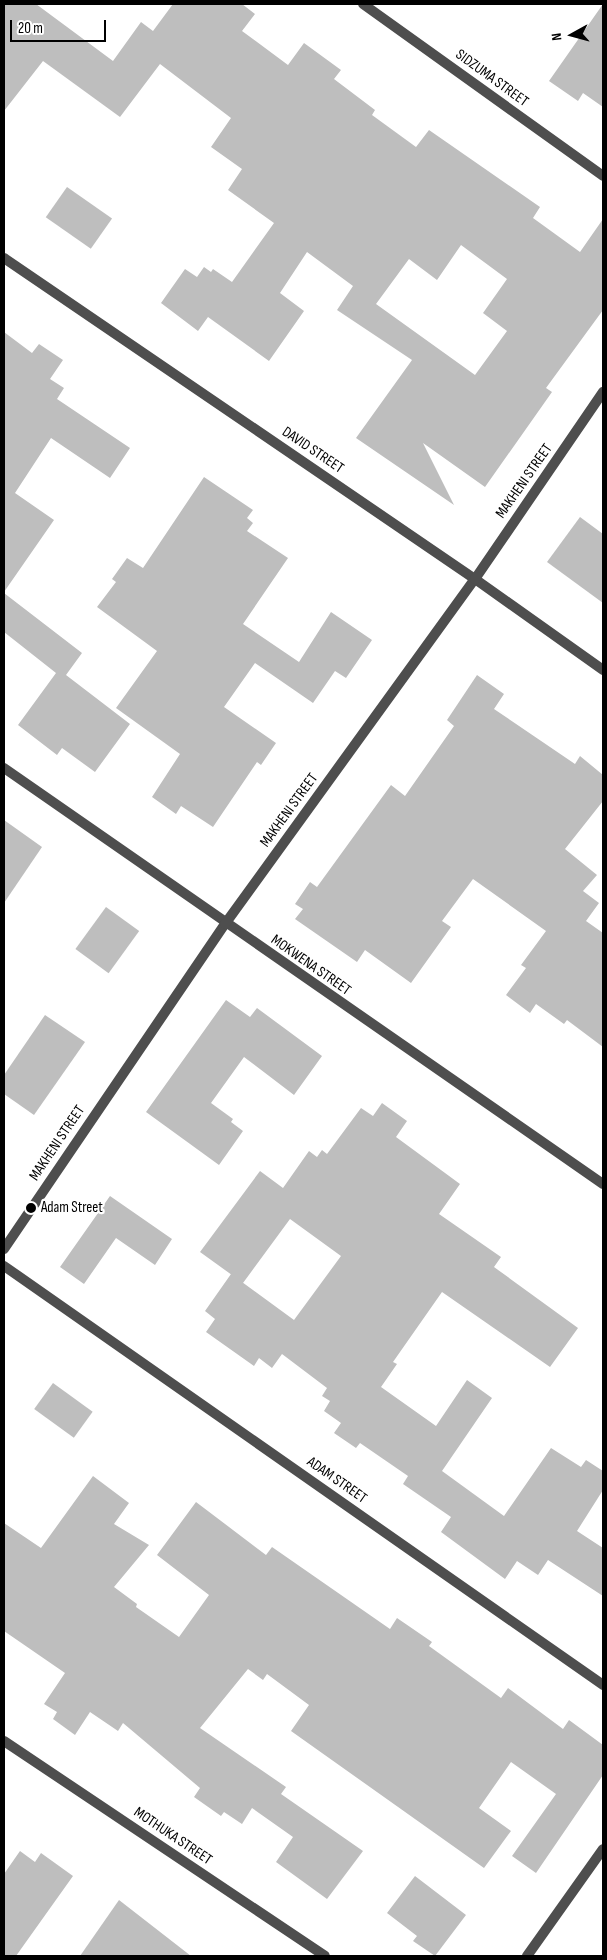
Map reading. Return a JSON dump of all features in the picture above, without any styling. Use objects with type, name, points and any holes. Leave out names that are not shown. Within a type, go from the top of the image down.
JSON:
[{"type":"street","name":"SIDZUMA STREET","points":[[363,4],[603,176]]},
{"type":"street","name":"DAVID STREET","points":[[4,258],[475,579],[603,670]]},
{"type":"street","name":"MAKHENI STREET","points":[[4,1249],[226,924],[475,579],[603,392]]},
{"type":"street","name":"MOKWENA STREET","points":[[4,768],[603,1184]]},
{"type":"street","name":"ADAM STREET","points":[[4,1266],[603,1685]]},
{"type":"street","name":"MOTHUKA STREET","points":[[4,1741],[325,1956]]},
{"type":"street","points":[[527,1956],[603,1848]]},
{"type":"building","points":[[4,4],[36,4],[113,61],[141,22],[153,31],[173,4],[242,4],[255,14],[242,31],[288,65],[304,43],[341,70],[334,79],[375,110],[372,115],[416,147],[429,130],[540,207],[533,218],[580,252],[603,219],[603,310],[546,388],[552,392],[485,487],[423,443],[454,505],[356,438],[412,360],[337,310],[353,286],[307,252],[280,293],[304,311],[269,361],[208,317],[198,331],[161,303],[185,269],[197,277],[204,267],[211,272],[213,269],[232,282],[274,223],[228,190],[242,169],[211,147],[231,118],[160,64],[120,117],[43,61],[4,111]],"holes":[[[461,245],[507,279],[483,313],[507,331],[475,375],[376,304],[409,259],[437,280]]]},
{"type":"building","points":[[603,4],[603,107],[583,93],[578,101],[549,81]]},
{"type":"building","points":[[67,187],[112,219],[91,249],[46,217]]},
{"type":"building","points":[[4,332],[32,353],[39,344],[63,360],[50,379],[64,388],[57,399],[130,448],[110,478],[51,438],[15,493],[54,520],[4,592]]},
{"type":"building","points":[[204,477],[253,510],[247,518],[253,523],[247,531],[288,558],[243,624],[299,662],[331,612],[372,640],[346,678],[335,671],[313,703],[255,663],[224,707],[276,743],[261,765],[257,762],[213,827],[181,806],[176,814],[152,797],[180,754],[116,708],[157,651],[97,607],[116,582],[112,579],[127,558],[143,568]]},
{"type":"building","points":[[580,517],[603,534],[603,603],[547,562]]},
{"type":"building","points":[[4,593],[82,653],[66,675],[130,724],[95,772],[62,748],[57,755],[18,725],[56,673],[4,632]]},
{"type":"building","points":[[477,675],[504,694],[494,709],[575,764],[580,756],[603,775],[603,801],[565,849],[597,875],[583,891],[599,903],[586,921],[603,933],[603,1047],[567,1020],[564,1024],[536,1004],[530,1013],[506,995],[526,968],[521,965],[546,931],[473,879],[442,921],[451,927],[411,983],[365,950],[357,962],[295,919],[303,909],[295,904],[310,882],[317,887],[391,785],[405,796],[454,726],[447,720]]},
{"type":"building","points":[[4,820],[42,847],[4,903]]},
{"type":"building","points":[[106,907],[139,931],[109,973],[75,949]]},
{"type":"building","points":[[226,1000],[250,1017],[257,1008],[322,1056],[294,1095],[244,1057],[211,1103],[233,1119],[231,1122],[243,1131],[219,1165],[146,1112]]},
{"type":"building","points":[[45,1015],[85,1042],[34,1115],[4,1094],[4,1075]]},
{"type":"building","points":[[382,1103],[407,1121],[396,1137],[460,1184],[439,1214],[501,1257],[494,1267],[578,1328],[550,1367],[442,1292],[393,1362],[397,1364],[381,1387],[436,1426],[467,1380],[492,1398],[442,1471],[504,1516],[551,1448],[581,1467],[586,1460],[603,1471],[603,1490],[577,1531],[603,1548],[603,1596],[548,1560],[538,1575],[517,1561],[505,1579],[441,1532],[451,1517],[403,1484],[408,1476],[360,1443],[356,1448],[334,1433],[341,1423],[324,1411],[330,1401],[322,1396],[327,1388],[282,1354],[272,1368],[259,1358],[254,1366],[206,1332],[215,1319],[205,1311],[231,1274],[200,1252],[260,1171],[283,1188],[309,1151],[317,1157],[322,1150],[327,1154],[361,1108],[373,1116]],"holes":[[[290,1219],[341,1256],[294,1320],[243,1283]]]},
{"type":"building","points":[[110,1196],[172,1239],[155,1265],[116,1238],[84,1284],[60,1267]]},
{"type":"building","points":[[53,1383],[93,1412],[74,1438],[34,1409]]},
{"type":"building","points":[[93,1476],[129,1503],[114,1524],[149,1545],[114,1587],[137,1604],[136,1607],[179,1637],[209,1595],[157,1555],[196,1502],[266,1555],[272,1547],[390,1629],[397,1618],[432,1642],[429,1646],[501,1698],[508,1688],[563,1729],[569,1720],[603,1745],[603,1775],[536,1873],[512,1856],[556,1794],[511,1762],[479,1808],[511,1831],[484,1868],[291,1731],[309,1705],[267,1674],[263,1680],[248,1669],[200,1728],[286,1787],[281,1794],[363,1851],[327,1899],[276,1862],[293,1837],[252,1808],[242,1824],[224,1812],[221,1816],[194,1797],[200,1788],[123,1723],[118,1731],[90,1712],[75,1735],[53,1719],[57,1712],[44,1704],[65,1673],[4,1631],[4,1523],[41,1548]]},
{"type":"building","points":[[20,1851],[35,1862],[41,1853],[73,1876],[16,1956],[4,1956],[4,1874]]},
{"type":"building","points":[[415,1876],[466,1915],[435,1956],[413,1941],[417,1936],[387,1913]]},
{"type":"building","points":[[119,1900],[191,1956],[80,1956]]},
{"type":"place","name":"Adam Street","points":[[31,1208]]}]
